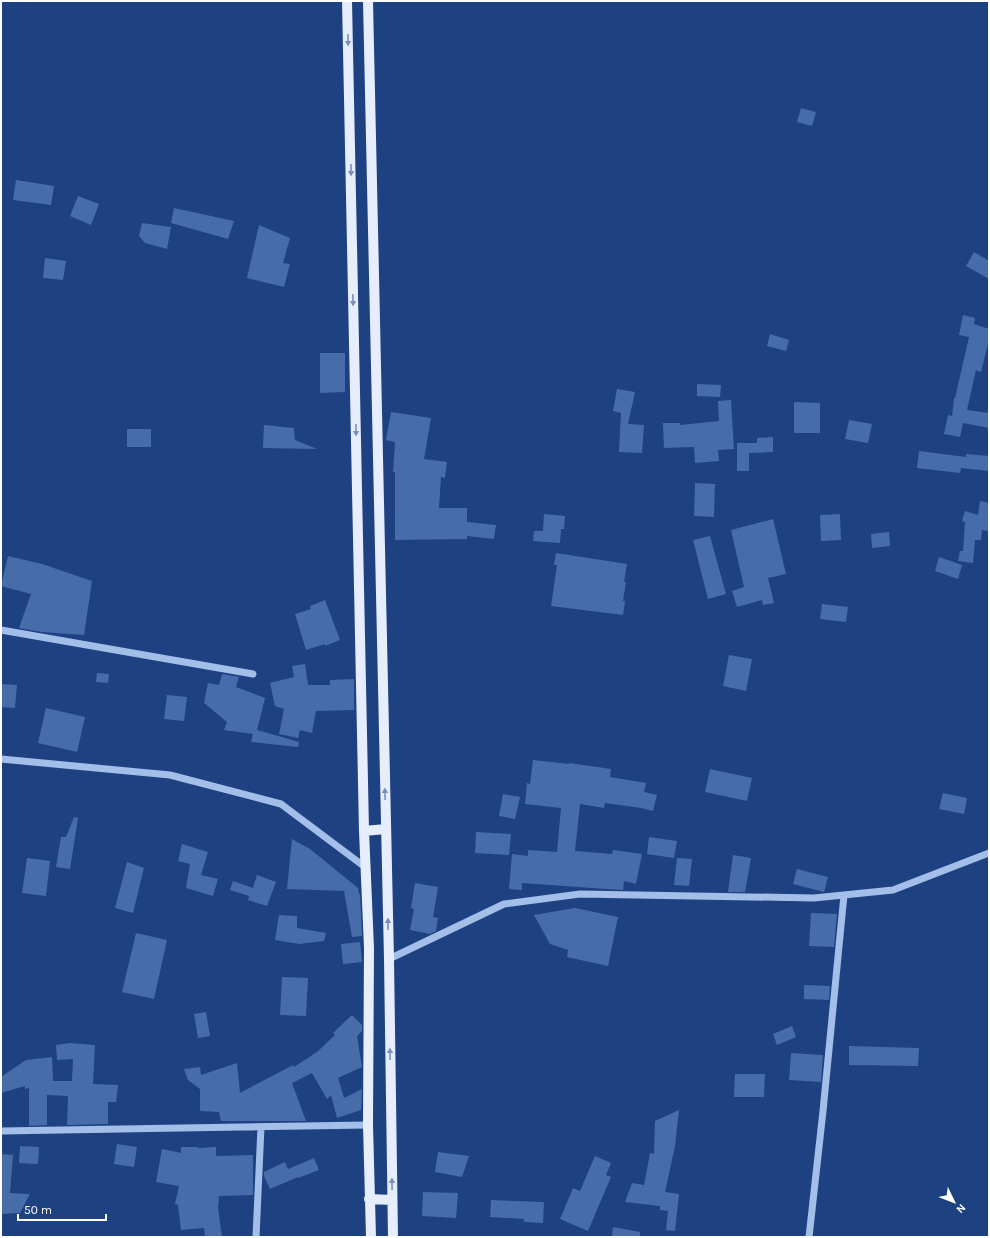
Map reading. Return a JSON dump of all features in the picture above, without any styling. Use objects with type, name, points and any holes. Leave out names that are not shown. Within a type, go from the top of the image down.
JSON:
[{"type":"main road","points":[[347,1],[364,831],[369,948],[368,1125],[371,1237]]},
{"type":"main road","points":[[368,1],[389,959],[393,1237]]},
{"type":"main road","points":[[364,831],[386,829]]},
{"type":"main road","points":[[369,1199],[392,1200]]},
{"type":"street","points":[[1,630],[252,674]]},
{"type":"street","points":[[1,760],[170,775],[281,804],[365,867]]},
{"type":"street","points":[[389,959],[504,904],[580,894],[814,898],[893,890],[989,853]]},
{"type":"street","points":[[809,1237],[844,895]]},
{"type":"street","points":[[1,1131],[368,1125]]},
{"type":"street","points":[[256,1237],[262,1127]]},
{"type":"building","points":[[801,108],[816,112],[812,126],[797,122]]},
{"type":"building","points":[[16,180],[54,186],[51,205],[13,200]]},
{"type":"building","points":[[78,196],[99,204],[91,225],[70,216]]},
{"type":"building","points":[[174,208],[234,221],[228,239],[171,223]]},
{"type":"building","points":[[142,223],[171,227],[167,249],[145,243],[139,236]]},
{"type":"building","points":[[259,225],[290,238],[283,263],[290,264],[284,287],[247,278]]},
{"type":"building","points":[[974,252],[989,261],[989,279],[966,266]]},
{"type":"building","points":[[45,258],[66,261],[63,280],[43,278]]},
{"type":"building","points":[[963,315],[975,318],[974,324],[989,329],[989,340],[981,372],[976,370],[967,410],[989,413],[989,428],[963,423],[960,437],[944,434],[948,415],[952,416],[954,398],[969,337],[959,335]]},
{"type":"building","points":[[770,334],[789,340],[786,351],[767,346]]},
{"type":"building","points":[[320,353],[345,353],[345,392],[320,393]]},
{"type":"building","points":[[697,384],[721,385],[720,397],[697,396]]},
{"type":"building","points":[[617,389],[635,392],[628,424],[644,425],[642,453],[619,452],[621,413],[613,411]]},
{"type":"building","points":[[731,400],[734,449],[718,450],[719,461],[695,463],[694,447],[664,448],[663,423],[680,423],[680,425],[719,421],[718,401]]},
{"type":"building","points":[[794,402],[820,403],[820,433],[794,433]]},
{"type":"building","points":[[391,412],[431,418],[424,459],[447,462],[445,478],[441,477],[439,508],[467,508],[467,522],[496,525],[494,539],[467,536],[467,539],[395,540],[395,472],[393,472],[395,442],[386,440]]},
{"type":"building","points":[[849,420],[872,424],[868,443],[845,439]]},
{"type":"building","points":[[264,425],[294,428],[295,440],[317,449],[263,448]]},
{"type":"building","points":[[127,429],[151,429],[151,447],[127,447]]},
{"type":"building","points":[[773,437],[773,452],[749,453],[749,471],[737,471],[737,443],[757,443],[757,438]]},
{"type":"building","points":[[919,451],[966,457],[966,454],[989,456],[989,471],[961,468],[960,473],[917,468]]},
{"type":"building","points":[[695,483],[715,484],[714,517],[694,516]]},
{"type":"building","points":[[980,501],[989,503],[989,531],[982,530],[981,540],[975,540],[973,563],[958,561],[960,551],[963,551],[965,522],[962,521],[965,511],[978,515]]},
{"type":"building","points":[[544,514],[565,516],[564,529],[561,529],[560,543],[533,541],[534,531],[543,531]]},
{"type":"building","points":[[840,514],[841,540],[821,541],[820,515]]},
{"type":"building","points":[[773,519],[786,574],[768,578],[774,603],[763,605],[762,600],[737,607],[732,591],[744,587],[731,530]]},
{"type":"building","points":[[889,532],[890,546],[872,548],[871,534]]},
{"type":"building","points":[[710,536],[726,594],[708,599],[693,540]]},
{"type":"building","points":[[556,553],[627,564],[624,582],[626,582],[623,601],[625,601],[623,615],[551,606],[557,565],[554,565]]},
{"type":"building","points":[[8,556],[42,564],[92,581],[84,635],[42,632],[19,628],[31,594],[1,586]]},
{"type":"building","points":[[939,557],[962,565],[958,579],[935,571]]},
{"type":"building","points":[[325,600],[340,640],[325,646],[325,644],[306,650],[295,614],[311,609],[310,606]]},
{"type":"building","points":[[822,604],[848,607],[846,622],[820,619]]},
{"type":"building","points":[[729,655],[752,659],[746,691],[723,686]]},
{"type":"building","points":[[305,664],[308,685],[330,685],[330,680],[354,679],[354,710],[316,711],[312,733],[300,730],[298,738],[279,734],[284,709],[275,706],[270,683],[294,677],[292,666]]},
{"type":"building","points":[[97,673],[109,674],[108,683],[96,682]]},
{"type":"building","points":[[222,674],[239,677],[236,687],[265,698],[257,730],[299,742],[298,747],[251,742],[253,734],[224,730],[227,722],[204,703],[208,683],[219,685]]},
{"type":"building","points":[[1,684],[17,685],[15,708],[1,707]]},
{"type":"building","points":[[167,695],[187,697],[184,721],[164,719]]},
{"type":"building","points":[[46,708],[85,717],[77,752],[38,743]]},
{"type":"building","points":[[533,760],[611,769],[610,777],[646,783],[644,792],[657,795],[653,811],[605,803],[604,808],[580,804],[575,851],[612,854],[613,850],[642,854],[636,884],[624,881],[623,890],[522,883],[522,890],[509,889],[512,854],[528,856],[528,850],[557,852],[561,808],[525,804],[527,783],[530,784]]},
{"type":"building","points":[[710,769],[752,778],[747,801],[705,792]]},
{"type":"building","points":[[943,793],[967,798],[964,814],[939,809]]},
{"type":"building","points":[[503,794],[520,797],[515,819],[499,816]]},
{"type":"building","points":[[74,817],[78,818],[70,869],[56,867],[61,837],[66,837]]},
{"type":"building","points":[[476,832],[511,834],[509,855],[475,853]]},
{"type":"building","points":[[649,837],[677,841],[674,858],[647,854]]},
{"type":"building","points":[[292,839],[310,849],[358,888],[360,894],[362,936],[352,937],[344,891],[287,889]]},
{"type":"building","points":[[182,844],[208,852],[201,875],[218,879],[213,896],[186,888],[190,864],[178,861]]},
{"type":"building","points":[[733,855],[751,858],[745,892],[728,892]]},
{"type":"building","points":[[27,858],[50,861],[46,896],[22,893]]},
{"type":"building","points":[[677,858],[692,859],[689,886],[674,885]]},
{"type":"building","points":[[127,862],[144,868],[133,913],[115,908]]},
{"type":"building","points":[[797,869],[828,877],[824,892],[793,884]]},
{"type":"building","points":[[257,875],[276,882],[267,906],[248,900],[249,896],[230,890],[233,881],[253,888]]},
{"type":"building","points":[[415,883],[438,887],[433,917],[438,918],[436,931],[430,934],[410,930],[414,909],[411,908]]},
{"type":"building","points":[[575,908],[618,917],[608,966],[567,957],[568,950],[550,944],[534,915]]},
{"type":"building","points":[[811,913],[837,914],[834,947],[809,946]]},
{"type":"building","points":[[279,915],[297,916],[297,928],[326,933],[324,941],[299,944],[275,940]]},
{"type":"building","points":[[136,933],[167,940],[154,999],[122,992]]},
{"type":"building","points":[[360,942],[362,962],[343,964],[341,944]]},
{"type":"building","points":[[282,977],[308,978],[306,1016],[280,1015]]},
{"type":"building","points":[[804,985],[830,986],[829,1000],[804,999]]},
{"type":"building","points":[[206,1012],[210,1036],[198,1038],[194,1014]]},
{"type":"building","points":[[352,1015],[362,1025],[362,1031],[357,1036],[362,1067],[338,1078],[344,1098],[362,1089],[361,1110],[337,1118],[331,1095],[327,1099],[312,1073],[292,1083],[306,1121],[221,1121],[219,1112],[200,1111],[200,1089],[188,1080],[184,1069],[200,1067],[201,1075],[237,1063],[240,1093],[293,1065],[294,1067],[317,1052],[335,1035],[333,1033]]},
{"type":"building","points":[[792,1026],[796,1037],[777,1045],[773,1034]]},
{"type":"building","points":[[70,1043],[95,1045],[93,1084],[118,1085],[116,1102],[108,1102],[108,1124],[67,1125],[68,1096],[47,1095],[47,1125],[29,1126],[29,1088],[25,1089],[25,1086],[1,1093],[1,1077],[26,1060],[52,1057],[53,1081],[72,1081],[73,1059],[57,1060],[56,1045]]},
{"type":"building","points":[[849,1046],[919,1048],[918,1066],[849,1065]]},
{"type":"building","points":[[791,1053],[823,1055],[821,1082],[789,1080]]},
{"type":"building","points":[[735,1074],[765,1074],[764,1097],[734,1097]]},
{"type":"building","points":[[679,1110],[675,1146],[665,1192],[679,1194],[675,1231],[666,1230],[668,1211],[660,1210],[660,1206],[625,1202],[632,1183],[644,1185],[650,1153],[654,1154],[655,1121]]},
{"type":"building","points":[[117,1144],[137,1147],[134,1167],[114,1164]]},
{"type":"building","points":[[20,1146],[39,1147],[38,1164],[19,1163]]},
{"type":"building","points":[[181,1147],[216,1147],[216,1156],[253,1155],[253,1195],[219,1196],[218,1208],[222,1237],[205,1237],[204,1228],[181,1230],[178,1205],[175,1204],[179,1186],[156,1182],[162,1149],[181,1153]]},
{"type":"building","points":[[438,1152],[469,1156],[462,1177],[435,1172]]},
{"type":"building","points":[[1,1154],[13,1155],[10,1193],[30,1194],[20,1213],[1,1214]]},
{"type":"building","points":[[595,1156],[611,1163],[606,1175],[611,1177],[588,1231],[560,1219],[573,1188],[580,1191]]},
{"type":"building","points":[[314,1158],[319,1170],[270,1189],[264,1176],[264,1172],[285,1162],[288,1169]]},
{"type":"building","points":[[423,1192],[458,1193],[456,1218],[422,1216]]},
{"type":"building","points":[[491,1200],[544,1202],[543,1223],[524,1222],[524,1219],[490,1217]]},
{"type":"building","points":[[613,1227],[640,1232],[640,1237],[612,1237]]}]
